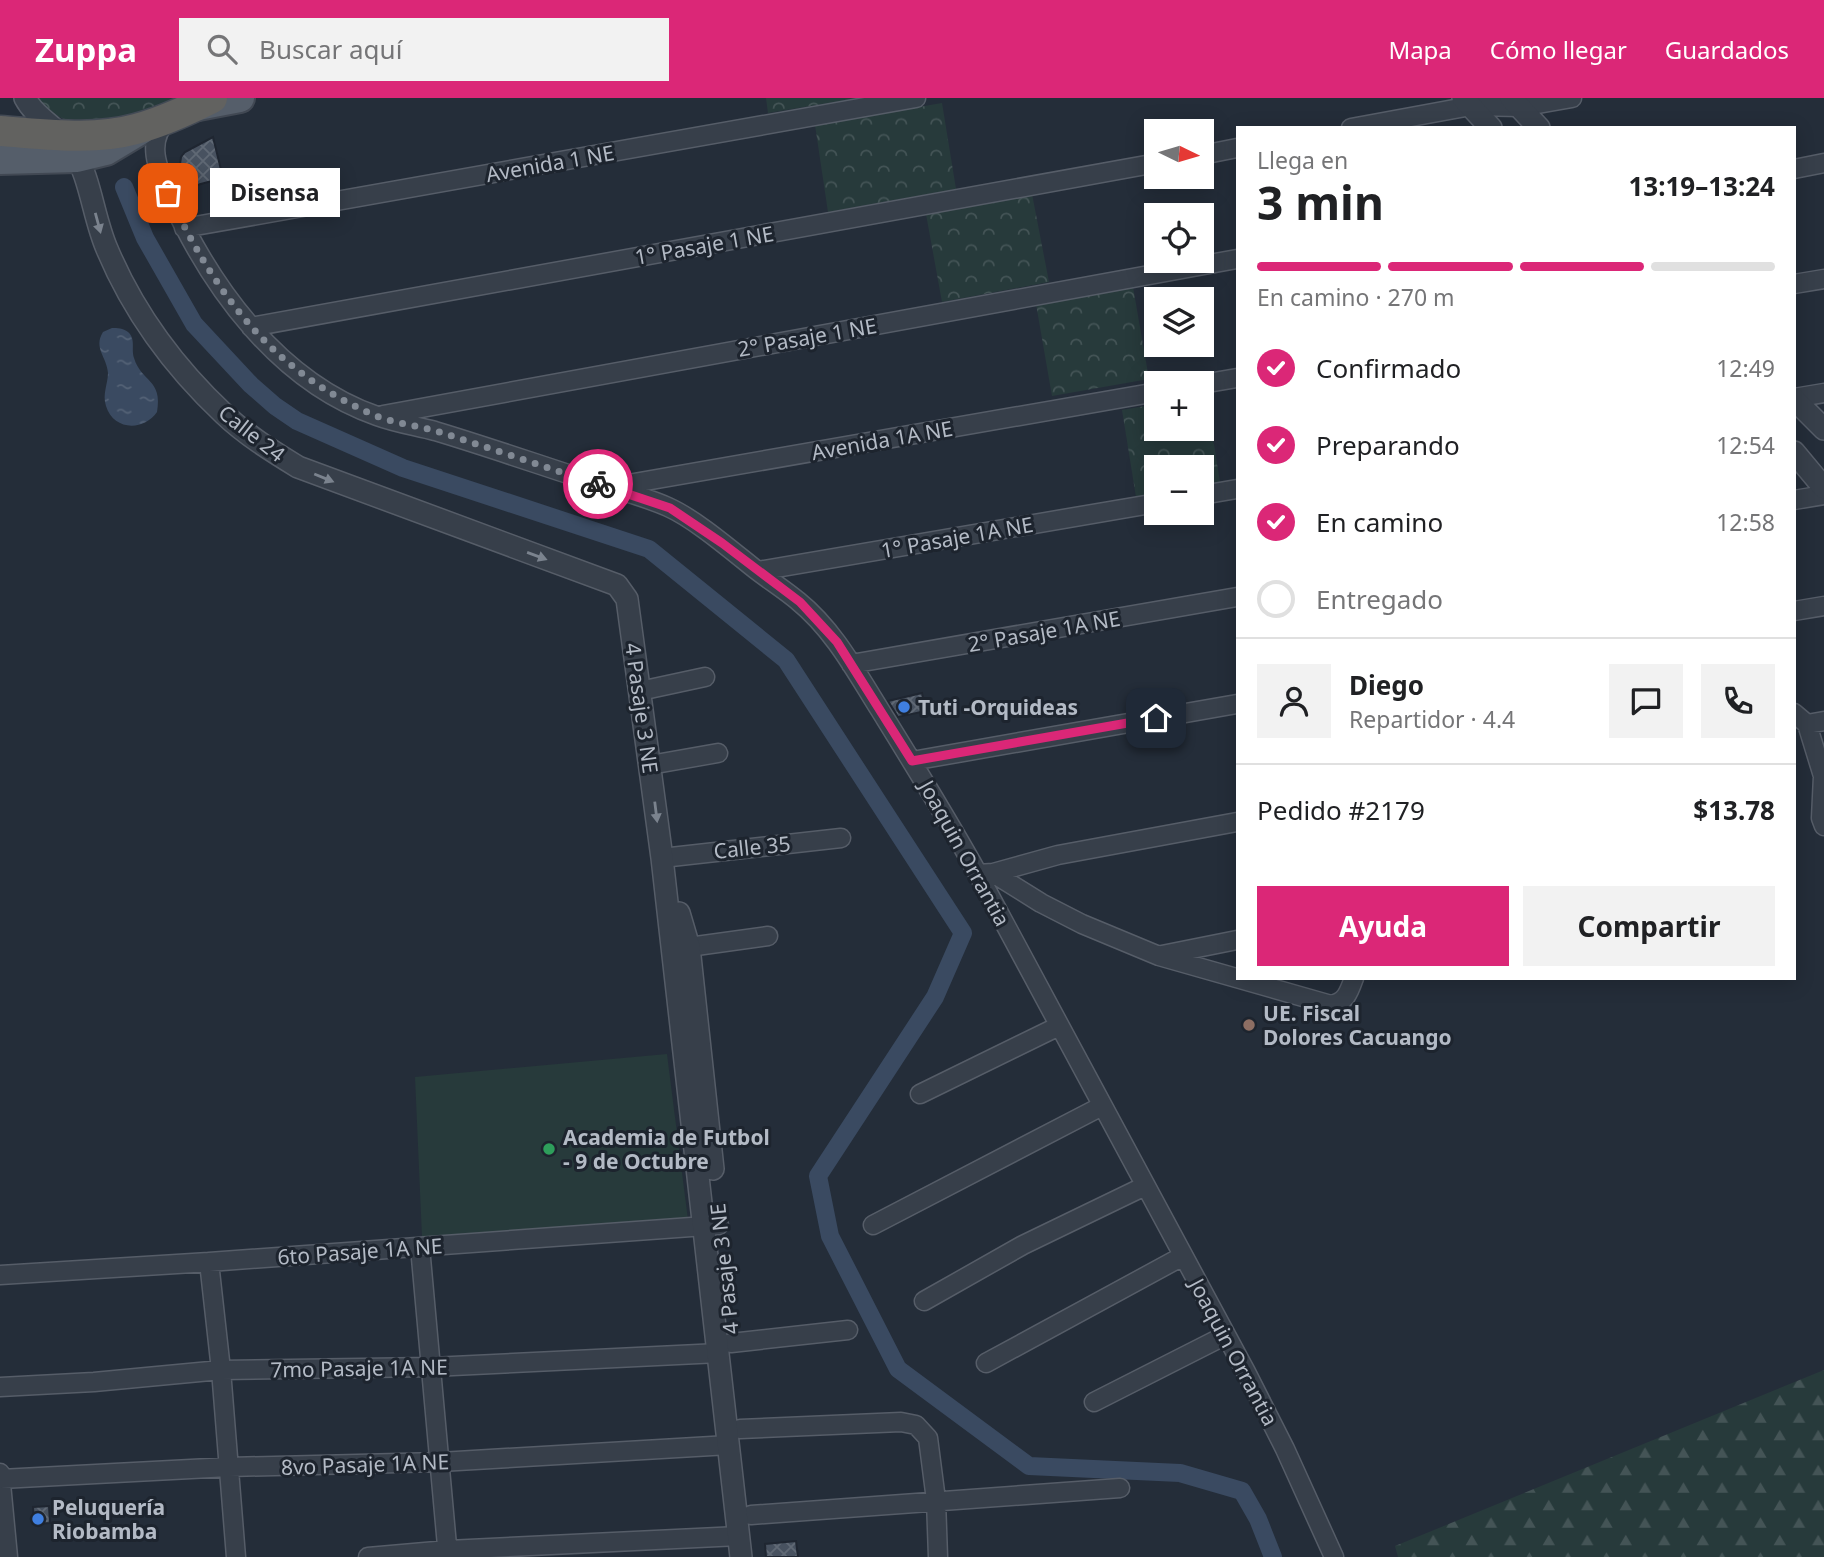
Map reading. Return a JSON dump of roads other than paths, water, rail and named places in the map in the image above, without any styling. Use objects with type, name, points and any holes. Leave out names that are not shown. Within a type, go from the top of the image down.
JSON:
[{"type":"highway","points":[[0,131],[116,133],[183,111]]},
{"type":"main road","points":[[0,160],[78,159],[106,151],[183,111],[240,98]]},
{"type":"street","name":"Calle 24","points":[[24,98],[36,115],[72,147],[116,272],[137,309],[162,345],[224,415],[298,467],[617,585],[627,599]]},
{"type":"street","name":"Avenida 1 NE","points":[[184,228],[916,98]]},
{"type":"street","points":[[1498,126],[1525,113],[1572,98]]},
{"type":"street","points":[[1360,126],[1467,102],[1525,113]]},
{"type":"street","points":[[1467,102],[1492,126]]},
{"type":"street","name":"Joaquin Orrantia","points":[[183,111],[161,127],[155,141],[159,171],[202,261],[251,327],[282,359],[314,383],[377,416],[434,431],[670,508],[722,543],[800,602],[837,642],[985,873],[1059,1026],[1285,1449],[1334,1557]]},
{"type":"street","points":[[1214,153],[1236,148]]},
{"type":"street","points":[[1796,169],[1824,163]]},
{"type":"street","name":"1° Pasaje 1 NE","points":[[251,327],[1144,165]]},
{"type":"street","name":"2° Pasaje 1 NE","points":[[377,416],[1236,259]]},
{"type":"street","points":[[1796,284],[1824,279]]},
{"type":"street","points":[[1214,382],[1236,378]]},
{"type":"street","points":[[1796,398],[1824,393]]},
{"type":"street","name":"Avenida 1A NE","points":[[608,488],[1144,394]]},
{"type":"street","points":[[1796,400],[1824,429]]},
{"type":"street","points":[[1808,463],[1824,488]]},
{"type":"street","points":[[1214,493],[1236,489]]},
{"type":"street","points":[[1796,500],[1824,495]]},
{"type":"street","name":"1° Pasaje 1A NE","points":[[758,571],[1144,505]]},
{"type":"street","name":"2° Pasaje 1A NE","points":[[851,664],[1236,597]]},
{"type":"street","name":"4 Pasaje 3 NE","points":[[627,599],[712,1225]]},
{"type":"street","points":[[1796,611],[1824,606]]},
{"type":"street","points":[[640,691],[705,677]]},
{"type":"street","points":[[912,761],[1236,704]]},
{"type":"street","points":[[1808,719],[1824,776],[1821,818],[1824,826]]},
{"type":"street","points":[[650,765],[718,753]]},
{"type":"street","points":[[985,873],[1058,855],[1236,822]]},
{"type":"street","name":"Calle 35","points":[[662,858],[841,838]]},
{"type":"street","name":"4 Pasaje 3 NE","points":[[662,858],[689,947],[712,1225],[734,1437],[740,1546]]},
{"type":"street","points":[[985,873],[1082,924],[1158,956],[1236,979]]},
{"type":"street","points":[[689,947],[768,936]]},
{"type":"street","points":[[1158,956],[1236,940]]},
{"type":"street","points":[[1241,980],[1331,1006],[1341,1003],[1353,980]]},
{"type":"street","points":[[920,1094],[1059,1026]]},
{"type":"street","points":[[873,1225],[1102,1106]]},
{"type":"street","points":[[924,1301],[1023,1245],[1145,1186]]},
{"type":"street","name":"6to Pasaje 1A NE","points":[[0,1275],[712,1225]]},
{"type":"street","points":[[420,1247],[448,1554]]},
{"type":"street","points":[[986,1363],[1184,1256]]},
{"type":"street","points":[[209,1262],[221,1370],[236,1557]]},
{"type":"street","name":"7mo Pasaje 1A NE","points":[[0,1387],[94,1382],[221,1370],[432,1367],[725,1348],[848,1330]]},
{"type":"street","points":[[1094,1402],[1226,1335]]},
{"type":"street","name":"8vo Pasaje 1A NE","points":[[1,1479],[229,1467],[440,1462],[901,1422],[916,1425],[928,1438],[936,1500],[938,1557]]},
{"type":"street","name":"4 Pasaje 3 NE","points":[[734,1437],[751,1515],[754,1557]]},
{"type":"street","points":[[0,1473],[8,1557]]},
{"type":"street","points":[[751,1515],[1120,1488]]},
{"type":"street","points":[[368,1557],[740,1546]]},
{"type":"water","points":[[112,328],[128,332],[133,341],[133,355],[137,366],[157,393],[157,412],[144,423],[129,426],[122,424],[115,420],[106,406],[108,373],[99,343],[103,332]]},
{"type":"waterway","points":[[124,187],[145,238],[194,324],[251,385],[275,406],[297,421],[403,468],[649,549],[786,660],[963,933],[935,997],[818,1176],[830,1236],[898,1369],[1029,1466],[1180,1473],[1242,1491],[1258,1519],[1273,1557]]},
{"type":"place","name":"Disensa","points":[[168,193]]},
{"type":"place","name":"Tuti -Orquideas","points":[[904,707]]},
{"type":"place","name":"UE. Fiscal Dolores Cacuango","points":[[1249,1025]]},
{"type":"place","name":"Academia de Futbol - 9 de Octubre","points":[[549,1149]]},
{"type":"place","name":"Peluquería Riobamba","points":[[38,1519]]}]
